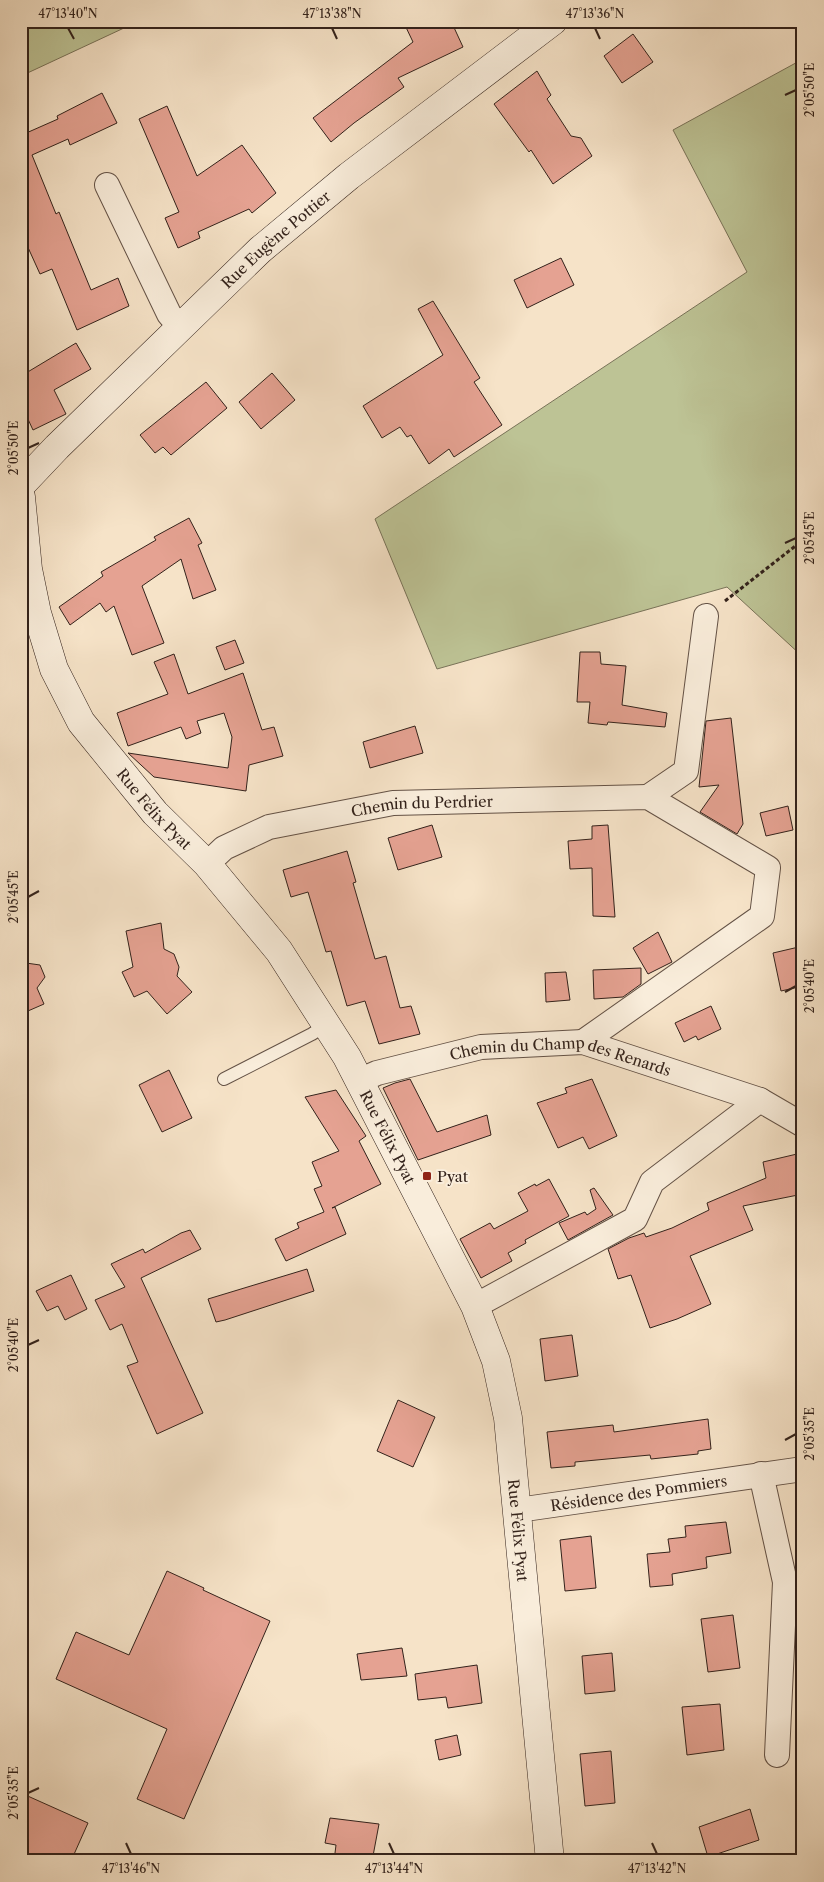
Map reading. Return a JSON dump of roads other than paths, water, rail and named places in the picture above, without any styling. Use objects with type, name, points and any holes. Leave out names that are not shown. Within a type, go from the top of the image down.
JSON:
[{"type":"street","name":"Rue Eugène Pottier","points":[[21,485],[56,447],[260,250],[349,176],[553,21]]},
{"type":"street","points":[[107,185],[169,314],[180,327]]},
{"type":"street","name":"Rue Félix Pyat","points":[[21,498],[28,569],[37,613],[54,669],[81,722],[155,812],[207,864],[279,951],[346,1057],[475,1306],[498,1371],[508,1418],[550,1861]]},
{"type":"street","points":[[583,1042],[762,916],[768,868],[648,797],[686,771],[706,616]]},
{"type":"street","name":"Chemin du Perdrier","points":[[207,864],[224,848],[269,827],[393,802],[648,797]]},
{"type":"street","name":"Chemin du Champ des Renards","points":[[359,1081],[377,1073],[482,1048],[583,1042],[760,1100],[803,1125]]},
{"type":"street","points":[[475,1306],[636,1219],[652,1182],[760,1100]]},
{"type":"street","name":"Résidence des Pommiers","points":[[518,1510],[803,1469]]},
{"type":"street","points":[[761,1474],[785,1582],[777,1755]]},
{"type":"lane","points":[[224,1079],[326,1025]]},
{"type":"place","name":"Pyat","points":[[427,1176]]}]
